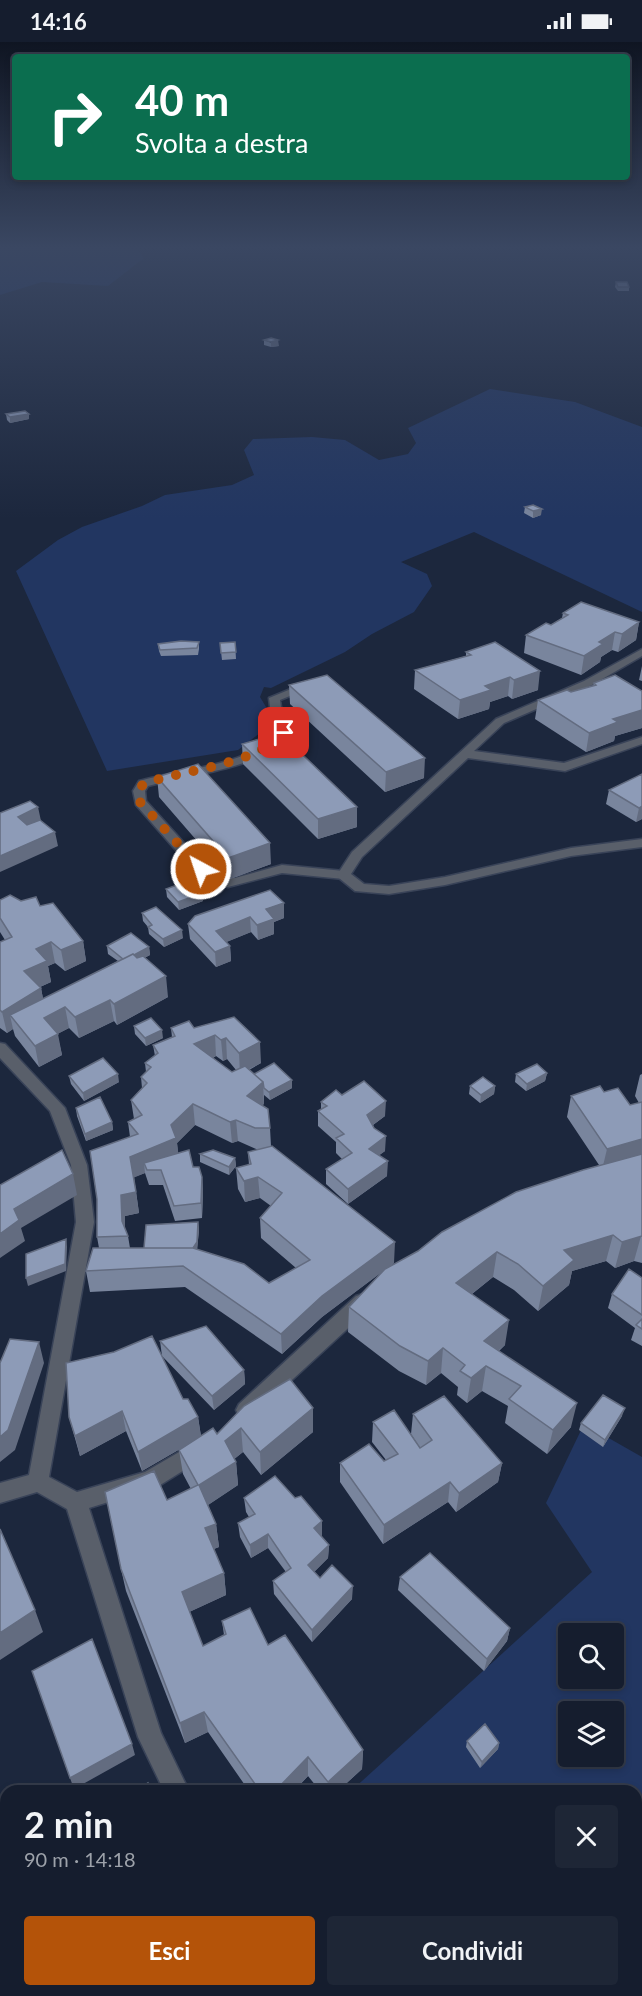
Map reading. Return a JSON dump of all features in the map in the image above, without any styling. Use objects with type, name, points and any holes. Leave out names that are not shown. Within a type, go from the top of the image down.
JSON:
[{"type":"street","points":[[344,875],[357,855],[500,721],[588,683],[642,652]]},
{"type":"street","points":[[315,683],[274,698],[276,707],[287,722],[284,733],[274,743],[250,755],[143,784],[139,791],[140,802],[209,879],[229,885],[280,869],[344,875],[360,888],[389,890],[445,881],[571,852],[642,843]]},
{"type":"street","points":[[467,754],[565,767],[642,740]]},
{"type":"street","points":[[0,1048],[57,1108],[80,1165],[86,1222],[38,1482]]},
{"type":"street","points":[[231,1424],[374,1291]]},
{"type":"street","points":[[0,1493],[38,1482],[76,1502],[150,1480],[214,1439]]},
{"type":"street","points":[[76,1502],[150,1737],[174,1785]]},
{"type":"shaded area","points":[[490,389],[575,402],[642,427],[642,612],[474,532],[401,562],[427,574],[432,586],[414,612],[372,634],[345,652],[271,688],[264,687],[260,697],[277,725],[260,733],[238,750],[107,771],[16,571],[58,540],[82,527],[142,506],[165,495],[232,485],[254,475],[244,450],[253,439],[312,437],[345,440],[379,460],[408,454],[416,443],[408,428]]},
{"type":"shaded area","points":[[584,1424],[642,1457],[642,1785],[358,1785],[592,1572],[546,1503]]},
{"type":"building","points":[[271,338],[278,340],[271,342],[264,340]]},
{"type":"building","points":[[25,411],[29,414],[10,417],[6,414]]},
{"type":"building","points":[[533,505],[542,509],[533,511],[525,507]]},
{"type":"building","points":[[581,602],[639,622],[622,634],[615,632],[599,642],[603,644],[584,656],[526,635],[546,623],[551,625],[568,615],[563,613]]},
{"type":"building","points":[[181,641],[199,642],[197,648],[160,650],[158,644]]},
{"type":"building","points":[[235,642],[236,652],[221,653],[220,643]]},
{"type":"building","points":[[495,642],[540,671],[514,680],[510,677],[485,686],[491,690],[460,700],[415,670],[471,655],[466,652]]},
{"type":"building","points":[[327,675],[425,758],[386,772],[289,685]]},
{"type":"building","points":[[615,675],[642,691],[642,710],[613,719],[618,722],[589,733],[538,700],[567,690],[571,692],[596,685],[594,683]]},
{"type":"building","points":[[280,733],[357,807],[318,819],[242,744]]},
{"type":"building","points":[[198,764],[270,843],[228,858],[157,777]]},
{"type":"building","points":[[642,774],[642,806],[639,808],[609,790]]},
{"type":"building","points":[[30,801],[38,807],[18,817],[27,825],[40,820],[55,832],[0,856],[0,813]]},
{"type":"building","points":[[190,880],[203,893],[178,902],[166,889]]},
{"type":"building","points":[[270,890],[284,903],[266,909],[274,919],[257,925],[250,917],[216,931],[230,946],[215,952],[188,924],[195,916]]},
{"type":"building","points":[[10,895],[21,901],[36,897],[40,906],[53,903],[83,941],[61,950],[51,942],[36,949],[47,961],[24,971],[41,988],[2,1012],[0,1010],[0,942],[12,937],[0,918],[0,900]]},
{"type":"building","points":[[156,907],[182,930],[163,939],[148,927],[152,925],[142,913]]},
{"type":"building","points":[[131,933],[149,947],[123,959],[107,946]]},
{"type":"building","points":[[133,954],[137,958],[143,956],[166,976],[114,1004],[110,1000],[75,1017],[65,1007],[44,1018],[58,1034],[35,1046],[10,1015]]},
{"type":"building","points":[[234,1017],[260,1042],[239,1053],[226,1038],[221,1040],[215,1035],[194,1044],[232,1072],[245,1066],[263,1082],[247,1096],[268,1109],[270,1128],[255,1128],[236,1120],[230,1122],[193,1104],[171,1125],[176,1138],[130,1157],[136,1192],[121,1195],[122,1221],[128,1236],[97,1237],[97,1199],[90,1151],[138,1134],[128,1122],[142,1115],[131,1100],[147,1083],[141,1077],[151,1067],[145,1063],[158,1053],[153,1045],[175,1036],[171,1028],[189,1021],[194,1028]]},
{"type":"building","points":[[151,1018],[162,1030],[145,1038],[134,1026]]},
{"type":"building","points":[[103,1058],[118,1074],[83,1093],[69,1076]]},
{"type":"building","points":[[274,1063],[292,1080],[269,1092],[254,1074]]},
{"type":"building","points":[[537,1064],[547,1073],[527,1084],[516,1074]]},
{"type":"building","points":[[483,1077],[495,1086],[481,1095],[470,1086]]},
{"type":"building","points":[[364,1081],[386,1101],[367,1115],[374,1128],[386,1136],[369,1149],[388,1161],[348,1189],[326,1169],[352,1153],[336,1138],[344,1134],[318,1111],[327,1106],[321,1102],[336,1090],[342,1095]]},
{"type":"building","points":[[600,1086],[604,1092],[618,1088],[630,1105],[642,1102],[642,1139],[607,1149],[571,1096]]},
{"type":"building","points":[[100,1097],[112,1122],[85,1134],[76,1108]]},
{"type":"building","points":[[272,1146],[395,1242],[322,1296],[281,1334],[183,1266],[86,1271],[93,1248],[193,1248],[244,1264],[269,1283],[310,1260],[260,1218],[282,1193],[258,1177],[244,1181],[236,1168],[251,1164],[248,1152]]},
{"type":"building","points":[[62,1150],[73,1174],[14,1209],[19,1220],[0,1234],[0,1185]]},
{"type":"building","points":[[189,1150],[193,1167],[199,1167],[202,1177],[201,1203],[174,1206],[161,1170],[147,1170],[144,1163]]},
{"type":"building","points":[[213,1150],[235,1158],[229,1167],[200,1154]]},
{"type":"building","points":[[642,1154],[642,1236],[622,1242],[613,1235],[564,1250],[574,1260],[543,1286],[518,1264],[497,1252],[456,1283],[509,1320],[484,1341],[577,1403],[553,1430],[509,1399],[521,1386],[486,1366],[471,1378],[460,1371],[465,1365],[443,1348],[428,1361],[400,1346],[349,1307],[385,1269],[418,1251],[442,1232],[516,1192]]},
{"type":"building","points":[[198,1222],[197,1242],[193,1248],[144,1248],[146,1225]]},
{"type":"building","points":[[66,1239],[65,1264],[26,1278],[26,1254]]},
{"type":"building","points":[[629,1269],[642,1278],[642,1315],[612,1294]]},
{"type":"building","points":[[642,1319],[642,1329],[636,1325]]},
{"type":"building","points":[[206,1326],[244,1370],[212,1396],[160,1341]]},
{"type":"building","points":[[152,1336],[183,1399],[188,1399],[198,1417],[138,1452],[122,1411],[75,1436],[69,1417],[66,1363],[114,1352]]},
{"type":"building","points":[[10,1339],[39,1342],[8,1430],[0,1437],[0,1363]]},
{"type":"building","points":[[290,1379],[313,1408],[260,1452],[241,1428],[225,1441],[236,1462],[199,1485],[216,1524],[205,1528],[224,1573],[182,1592],[203,1646],[226,1634],[222,1621],[250,1608],[268,1645],[285,1635],[363,1750],[328,1782],[308,1757],[281,1785],[256,1785],[204,1712],[180,1723],[121,1569],[105,1492],[154,1471],[167,1500],[198,1485],[179,1450],[213,1428],[217,1434],[244,1406]]},
{"type":"building","points":[[603,1395],[625,1408],[605,1440],[581,1423]]},
{"type":"building","points":[[444,1396],[502,1463],[459,1493],[450,1482],[384,1525],[340,1463],[369,1444],[384,1461],[398,1454],[373,1422],[394,1410],[420,1448],[432,1440],[413,1414]]},
{"type":"building","points":[[275,1476],[295,1498],[301,1496],[322,1521],[314,1528],[329,1545],[308,1565],[320,1578],[332,1565],[353,1586],[312,1630],[273,1581],[291,1568],[268,1534],[250,1545],[238,1523],[255,1514],[244,1498]]},
{"type":"building","points":[[0,1529],[35,1610],[0,1633]]},
{"type":"building","points":[[430,1553],[510,1628],[487,1659],[400,1577]]},
{"type":"building","points":[[92,1639],[132,1744],[70,1778],[32,1671]]},
{"type":"building","points":[[485,1724],[499,1743],[482,1762],[467,1741]]},
{"type":"route","points":[[201,869],[140,802],[139,791],[143,784],[250,755],[274,743],[284,733]]}]
